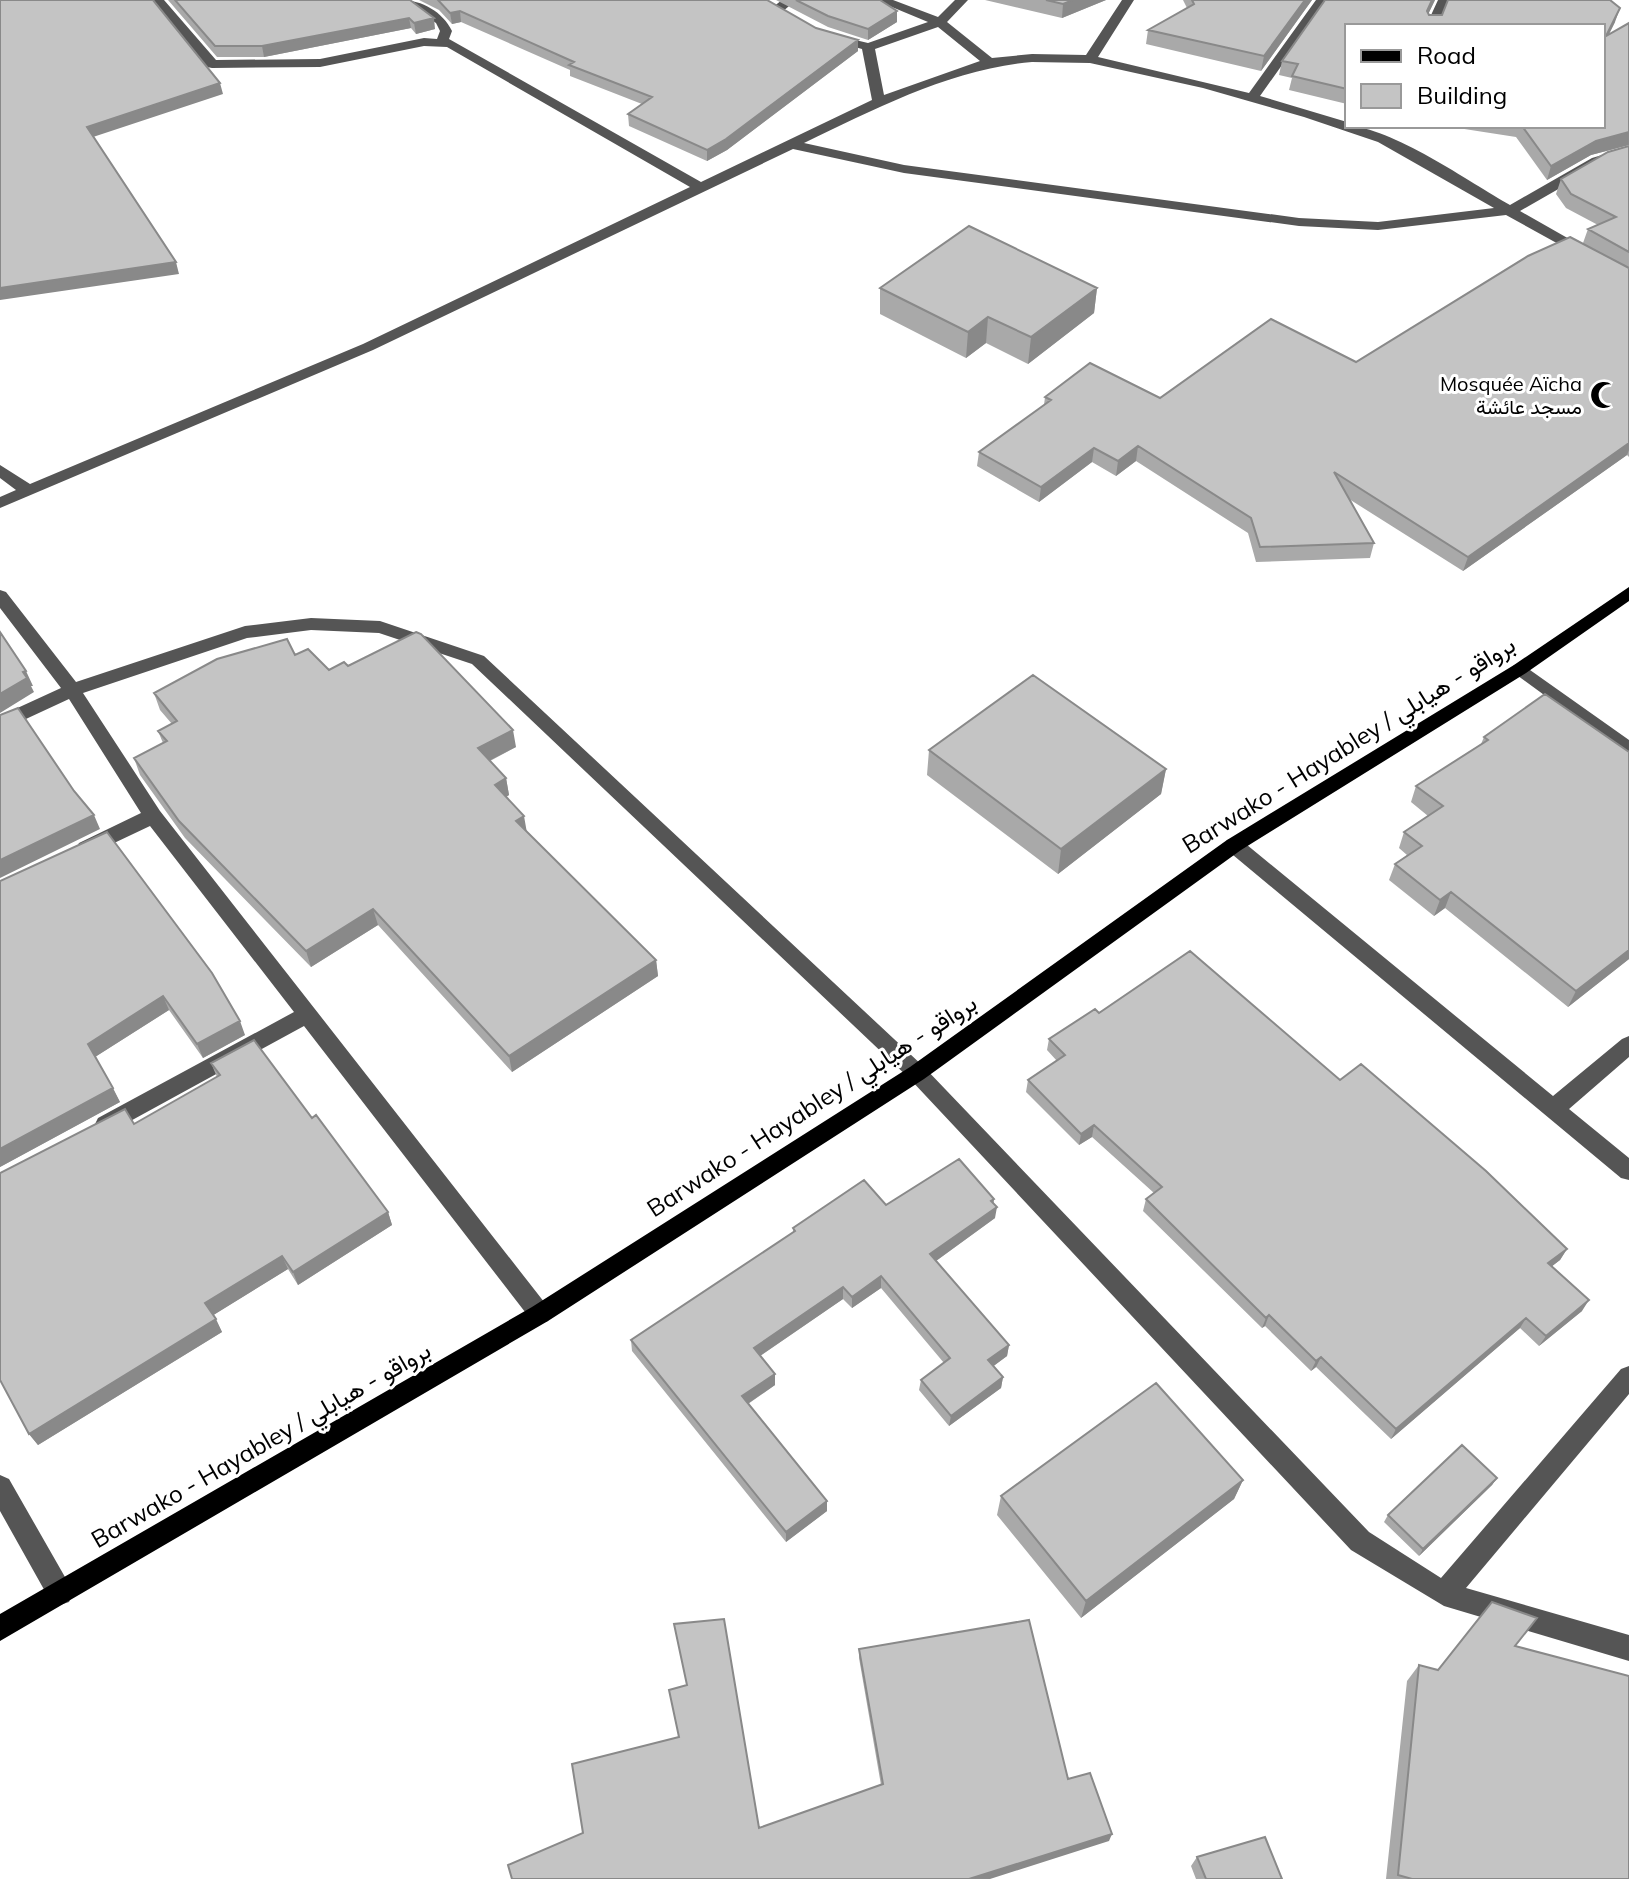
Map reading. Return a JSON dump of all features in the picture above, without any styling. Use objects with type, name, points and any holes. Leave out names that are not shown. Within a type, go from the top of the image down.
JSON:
[{"type":"main road","name":"Barwako - Hayabley / برواقو - هيابلي","points":[[0,1628],[540,1314],[917,1073],[1234,845],[1520,669],[1629,593]]},
{"type":"street","points":[[157,0],[212,64],[320,63],[442,41],[458,46],[701,188]]},
{"type":"street","points":[[407,0],[441,21],[446,31],[442,41]]},
{"type":"street","points":[[778,10],[790,0]]},
{"type":"street","points":[[881,0],[940,22],[989,62]]},
{"type":"street","points":[[822,33],[868,47],[940,22],[962,0]]},
{"type":"street","points":[[1090,59],[1128,0]]},
{"type":"street","points":[[1252,98],[1322,0]]},
{"type":"street","points":[[1433,24],[1444,0]]},
{"type":"street","points":[[868,47],[879,102]]},
{"type":"street","points":[[0,503],[368,347],[879,102],[989,62],[1032,58],[1090,59],[1345,122]]},
{"type":"street","points":[[1386,132],[1629,279]]},
{"type":"street","points":[[790,144],[884,166],[1299,222],[1378,226],[1512,210],[1597,161],[1629,151]]},
{"type":"street","points":[[0,470],[28,491]]},
{"type":"street","points":[[0,596],[72,690],[153,816],[540,1314]]},
{"type":"street","points":[[0,724],[72,690],[178,657],[245,632],[311,624],[380,627],[478,660],[917,1073],[1360,1541],[1444,1594],[1629,1648]]},
{"type":"street","points":[[1520,669],[1629,750]]},
{"type":"street","points":[[69,857],[153,816]]},
{"type":"street","points":[[1234,845],[1629,1171]]},
{"type":"street","points":[[84,1135],[309,1014]]},
{"type":"street","points":[[1552,1110],[1629,1045]]},
{"type":"street","points":[[1444,1594],[1629,1377]]},
{"type":"street","points":[[0,1487],[60,1593]]},
{"type":"building","points":[[0,0],[153,0],[220,83],[87,127],[176,262],[0,288]]},
{"type":"building","points":[[175,0],[410,0],[434,18],[414,23],[409,18],[262,46],[215,46]]},
{"type":"building","points":[[438,0],[767,0],[816,28],[858,40],[707,150],[628,114],[652,97],[569,65],[574,62],[460,11],[450,13]]},
{"type":"building","points":[[796,0],[880,0],[897,11],[868,29],[828,16]]},
{"type":"building","points":[[1046,0],[1073,0],[1063,4]]},
{"type":"building","points":[[1192,0],[1305,0],[1264,56],[1148,30],[1194,4]]},
{"type":"building","points":[[1325,0],[1432,0],[1427,11],[1429,15],[1442,15],[1448,0],[1610,0],[1620,8],[1606,36],[1629,23],[1629,132],[1596,141],[1551,166],[1523,128],[1605,128],[1605,24],[1345,24],[1345,89],[1292,76],[1298,64],[1282,61]]},
{"type":"building","points":[[1629,146],[1629,252],[1588,229],[1616,217],[1571,194],[1561,179],[1608,152]]},
{"type":"building","points":[[969,226],[1097,288],[1031,337],[988,317],[968,332],[880,288]]},
{"type":"building","points":[[1570,237],[1629,268],[1629,443],[1468,557],[1334,472],[1374,543],[1260,547],[1251,518],[1138,446],[1118,461],[1094,448],[1041,487],[979,452],[1051,400],[1045,397],[1090,363],[1160,398],[1271,319],[1356,362],[1528,256]]},
{"type":"building","points":[[0,632],[26,671],[23,672],[27,678],[0,694]]},
{"type":"building","points":[[416,632],[513,730],[478,748],[506,778],[495,785],[524,816],[516,821],[656,960],[509,1056],[373,909],[306,951],[179,821],[134,758],[167,741],[158,731],[177,721],[154,693],[217,659],[287,639],[295,655],[308,649],[329,670],[344,662],[348,666]]},
{"type":"building","points":[[1033,675],[1166,769],[1061,849],[929,750]]},
{"type":"building","points":[[1545,694],[1629,752],[1629,950],[1576,991],[1451,892],[1440,900],[1395,864],[1422,846],[1404,832],[1443,806],[1416,786],[1488,740],[1484,737]]},
{"type":"building","points":[[18,708],[74,791],[94,815],[0,860],[0,715]]},
{"type":"building","points":[[107,832],[212,973],[240,1021],[197,1044],[163,996],[88,1044],[113,1088],[0,1149],[0,881]]},
{"type":"building","points":[[1190,951],[1340,1080],[1361,1064],[1486,1171],[1567,1249],[1548,1263],[1589,1300],[1546,1336],[1526,1318],[1396,1429],[1321,1357],[1316,1361],[1269,1315],[1266,1318],[1146,1199],[1162,1187],[1094,1125],[1081,1134],[1028,1080],[1065,1055],[1049,1039],[1095,1009],[1099,1013]]},
{"type":"building","points":[[254,1040],[312,1118],[316,1115],[388,1212],[293,1272],[282,1256],[205,1303],[216,1319],[29,1434],[0,1380],[0,1173],[125,1109],[134,1124],[220,1075],[211,1063]]},
{"type":"building","points":[[959,1159],[994,1199],[991,1201],[997,1207],[930,1254],[1009,1345],[988,1360],[1003,1377],[951,1416],[921,1380],[950,1358],[881,1276],[852,1297],[843,1287],[754,1348],[775,1374],[742,1396],[827,1501],[786,1532],[631,1340],[795,1231],[793,1228],[864,1180],[886,1205]]},
{"type":"building","points":[[1156,1383],[1243,1480],[1086,1601],[1001,1496]]},
{"type":"building","points":[[1462,1445],[1497,1478],[1423,1549],[1388,1515]]},
{"type":"building","points":[[1492,1602],[1537,1618],[1515,1646],[1629,1676],[1629,1879],[1412,1879],[1398,1875],[1419,1665],[1438,1670]]},
{"type":"building","points":[[724,1619],[759,1828],[883,1784],[859,1649],[1029,1620],[1068,1779],[1090,1773],[1112,1834],[969,1879],[512,1879],[508,1865],[583,1833],[572,1764],[679,1737],[669,1690],[687,1685],[674,1624]]},
{"type":"building","points":[[1265,1837],[1282,1879],[1206,1879],[1197,1857]]},
{"type":"place","name":"Mosquée Aïcha مسجد عائشة","points":[[1604,395]]}]
